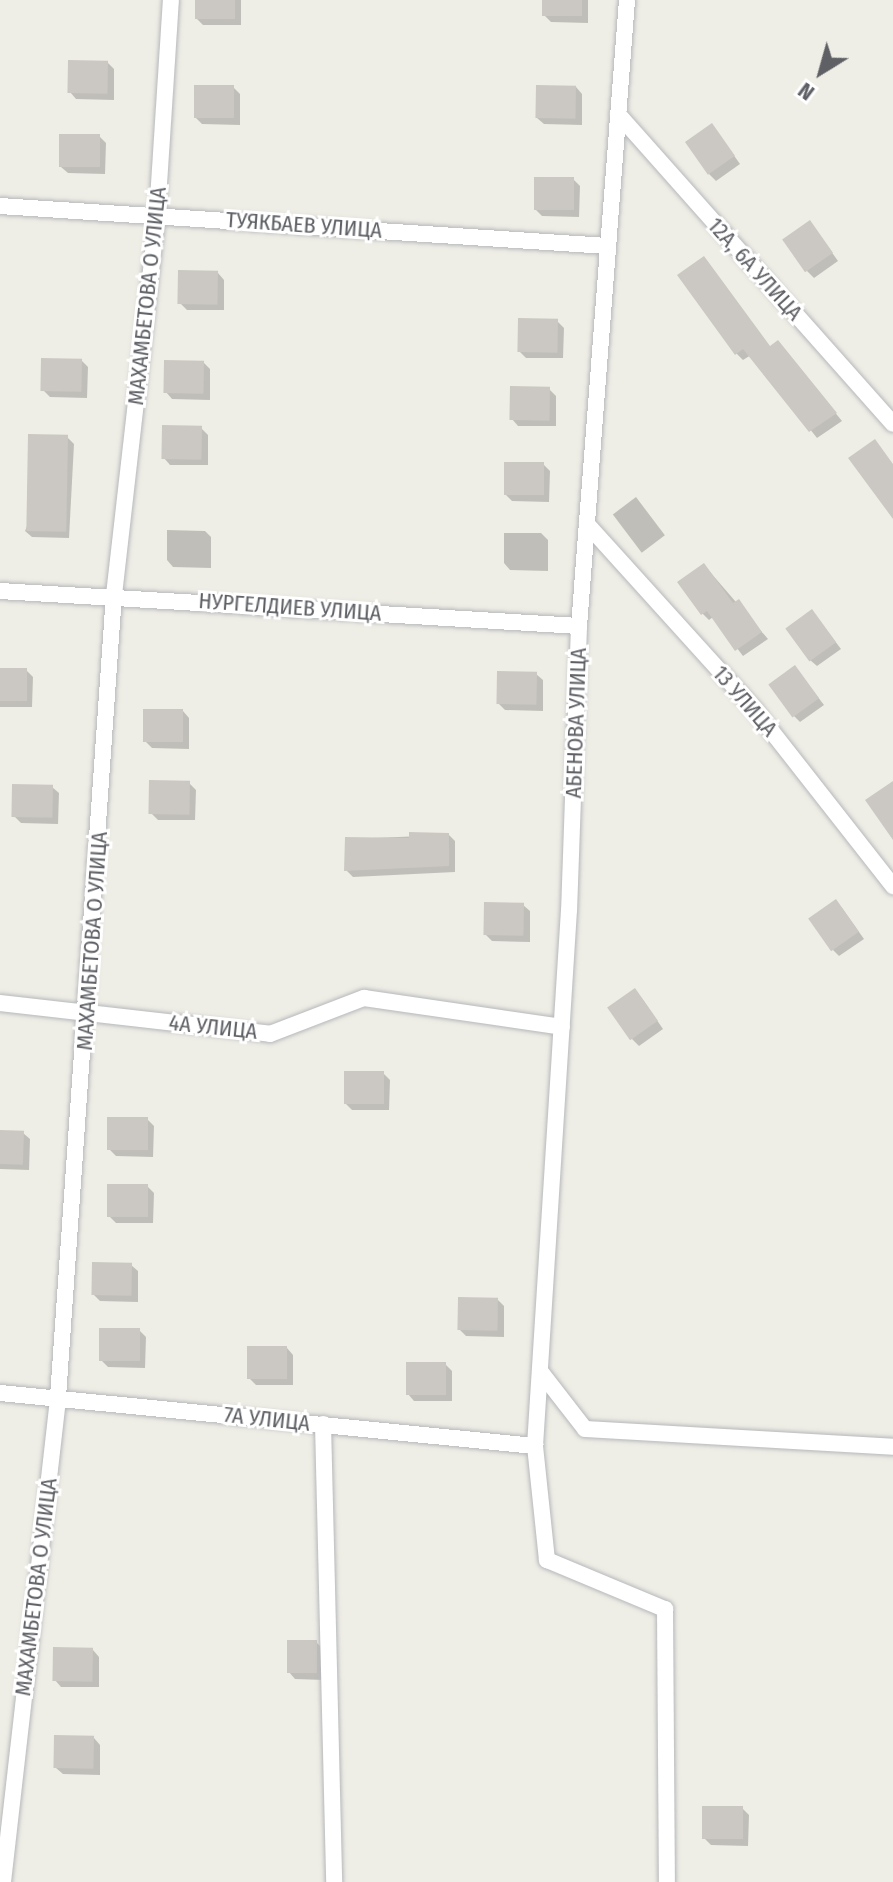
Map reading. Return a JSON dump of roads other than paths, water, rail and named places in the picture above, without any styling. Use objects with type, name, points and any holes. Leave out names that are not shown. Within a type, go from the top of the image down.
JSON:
[{"type":"street","name":"МАХАМБЕТОВА О УЛИЦА","points":[[3,1882],[58,1397],[88,1013],[114,595],[157,215],[171,0]]},
{"type":"street","name":"АБЕНОВА УЛИЦА","points":[[627,0],[579,626],[562,1027],[535,1446],[547,1560],[665,1609],[667,1882]]},
{"type":"street","name":"12А, 6А УЛИЦА","points":[[618,114],[893,424]]},
{"type":"street","name":"ТУЯКБАЕВ УЛИЦА","points":[[0,206],[607,246]]},
{"type":"street","name":"13 УЛИЦА","points":[[587,524],[755,710],[893,886]]},
{"type":"street","name":"НУРГЕЛДИЕВ УЛИЦА","points":[[0,591],[114,595],[579,626]]},
{"type":"street","name":"4А УЛИЦА","points":[[0,1003],[270,1034],[364,998],[562,1027]]},
{"type":"street","points":[[540,1371],[585,1429],[893,1447]]},
{"type":"street","name":"7А УЛИЦА","points":[[0,1393],[535,1446]]},
{"type":"street","points":[[323,1424],[334,1882]]}]
